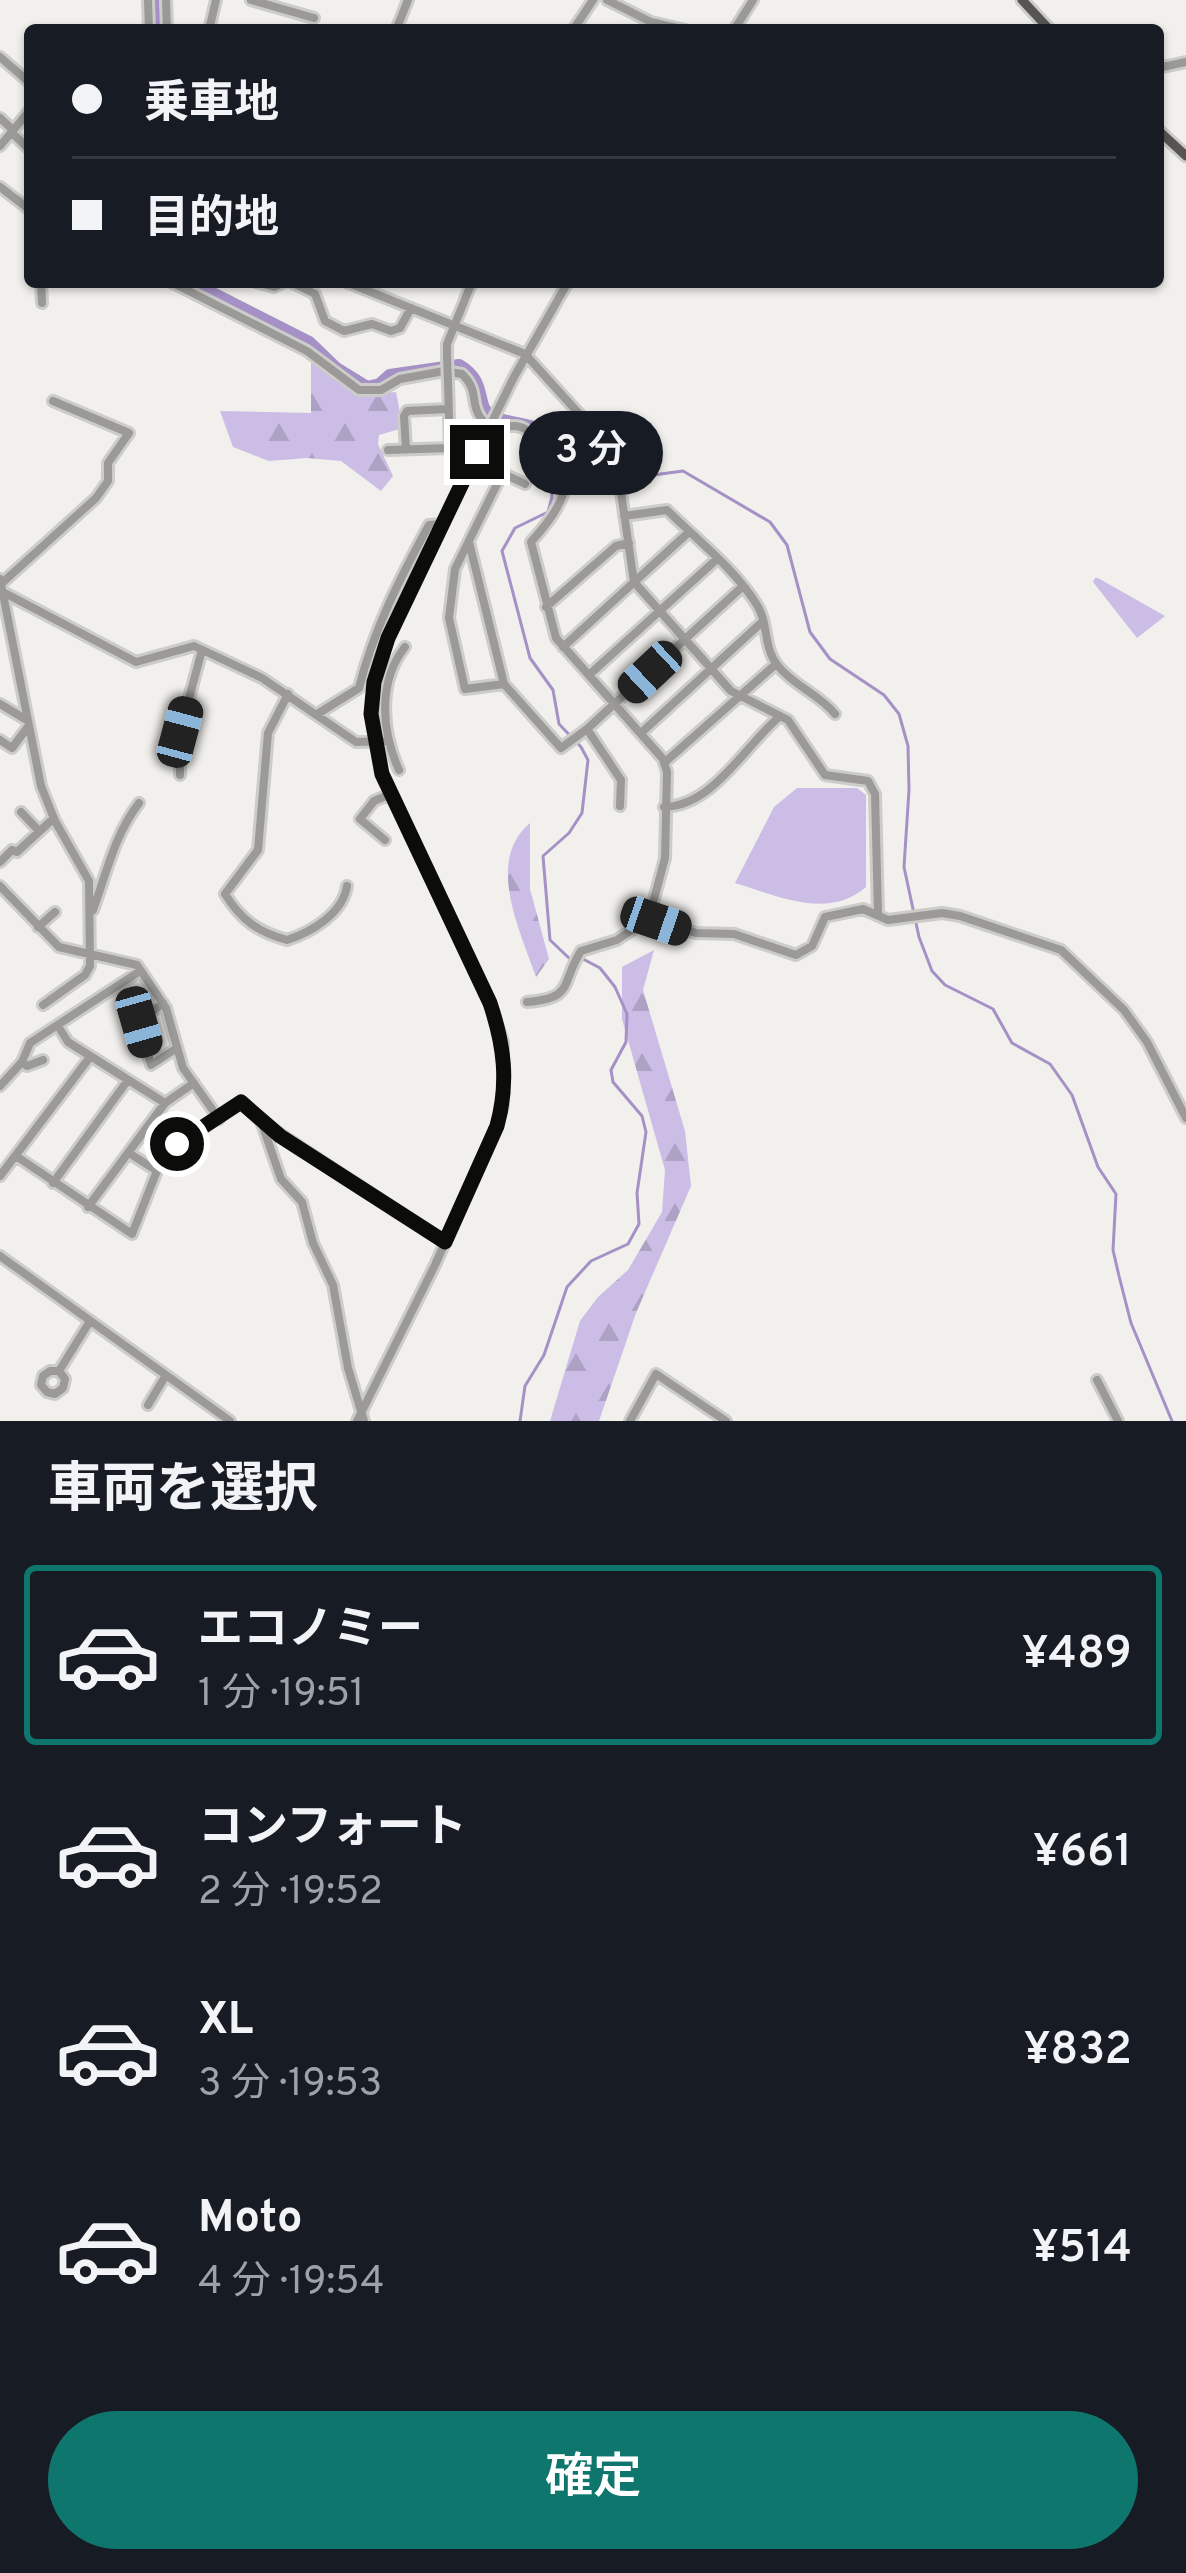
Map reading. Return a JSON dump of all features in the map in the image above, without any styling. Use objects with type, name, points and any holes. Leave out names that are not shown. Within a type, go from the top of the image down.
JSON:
[{"type":"main road","points":[[1022,0],[1044,24]]},
{"type":"main road","points":[[1164,136],[1186,156]]},
{"type":"street","points":[[251,0],[314,18]]},
{"type":"street","points":[[607,0],[660,24]]},
{"type":"street","points":[[0,58],[24,78]]},
{"type":"street","points":[[0,146],[24,117]]},
{"type":"street","points":[[0,118],[24,144]]},
{"type":"street","points":[[0,187],[24,205]]},
{"type":"street","points":[[41,288],[42,304]]},
{"type":"street","points":[[183,288],[307,351],[359,390],[371,392],[400,379],[443,370],[462,374],[474,388],[483,420],[528,430],[535,436],[542,471],[566,482],[564,496],[531,542],[546,607],[556,638],[664,763],[664,858],[649,918],[617,940],[581,951],[565,991],[554,999],[527,1002]]},
{"type":"street","points":[[300,288],[315,295],[326,321],[344,331],[372,324],[391,331],[400,328],[412,308]]},
{"type":"street","points":[[361,288],[525,354],[610,448],[634,582],[738,696],[788,720],[825,775],[868,782],[875,794],[878,913]]},
{"type":"street","points":[[450,448],[447,356],[469,288]]},
{"type":"street","points":[[360,1418],[497,1126],[504,1091],[503,1042],[490,1003],[391,794],[373,742],[371,698],[380,662],[442,524],[525,354],[564,288]]},
{"type":"street","points":[[1,586],[96,498],[107,481],[108,463],[129,433],[53,400]]},
{"type":"street","points":[[406,449],[407,412],[447,409]]},
{"type":"street","points":[[388,450],[450,448],[475,456],[525,484]]},
{"type":"street","points":[[502,474],[455,568],[449,618],[464,688],[504,684]]},
{"type":"street","points":[[624,516],[667,510],[761,610],[776,664],[835,714]]},
{"type":"street","points":[[320,713],[359,688],[366,658],[414,553],[429,525],[442,524]]},
{"type":"street","points":[[563,647],[689,532]]},
{"type":"street","points":[[469,542],[504,684],[559,747],[568,746],[742,587]]},
{"type":"street","points":[[546,607],[616,546],[629,543]]},
{"type":"street","points":[[589,675],[716,559]]},
{"type":"street","points":[[1,586],[27,723],[53,818],[88,881],[90,960],[85,975],[43,1005]]},
{"type":"street","points":[[1,586],[136,662],[194,646],[288,694],[356,742],[386,741]]},
{"type":"street","points":[[641,733],[762,622]]},
{"type":"street","points":[[0,636],[15,646]]},
{"type":"street","points":[[399,770],[386,741],[384,709],[394,660],[405,647]]},
{"type":"street","points":[[180,775],[180,732],[202,650]]},
{"type":"street","points":[[664,763],[776,664]]},
{"type":"street","points":[[288,694],[268,733],[258,850],[225,894],[238,914],[260,932],[292,939],[321,925],[346,896],[347,886]]},
{"type":"street","points":[[0,704],[27,723]]},
{"type":"street","points":[[664,807],[682,806],[716,783],[779,717]]},
{"type":"street","points":[[0,740],[12,748],[27,723]]},
{"type":"street","points":[[585,731],[621,780],[620,806]]},
{"type":"street","points":[[385,840],[360,819],[374,802],[391,794]]},
{"type":"street","points":[[90,917],[110,866],[111,849],[139,802]]},
{"type":"street","points":[[21,812],[39,831]]},
{"type":"street","points":[[0,862],[11,848],[17,852],[53,818]]},
{"type":"street","points":[[0,886],[58,947],[90,960],[136,965],[163,1003],[183,1068],[219,1119]]},
{"type":"street","points":[[649,918],[696,933],[734,934],[796,956],[812,946],[825,916],[862,909],[889,920],[942,914],[990,922],[1061,950],[1124,1010],[1147,1042],[1186,1118]]},
{"type":"street","points":[[38,927],[55,912]]},
{"type":"street","points":[[90,960],[97,975]]},
{"type":"street","points":[[0,1086],[22,1062],[30,1043],[140,970]]},
{"type":"street","points":[[163,1003],[139,1022],[152,1065],[177,1048]]},
{"type":"street","points":[[58,1026],[68,1042],[165,1103]]},
{"type":"street","points":[[0,1176],[90,1057]]},
{"type":"street","points":[[22,1062],[27,1066],[43,1060]]},
{"type":"street","points":[[53,1183],[128,1080]]},
{"type":"street","points":[[88,1207],[165,1103],[194,1083]]},
{"type":"street","points":[[16,1156],[132,1234],[157,1171],[177,1144],[241,1102],[261,1121],[445,1242]]},
{"type":"street","points":[[261,1121],[281,1179],[302,1202],[313,1244],[333,1286],[360,1418]]},
{"type":"street","points":[[129,1153],[157,1171]]},
{"type":"street","points":[[0,1256],[230,1421]]},
{"type":"street","points":[[58,1372],[90,1321]]},
{"type":"street","points":[[630,1421],[656,1374],[726,1421]]},
{"type":"street","points":[[148,1406],[166,1375]]},
{"type":"street","points":[[1097,1380],[1118,1421]]},
{"type":"green space","points":[[311,359],[355,395],[396,392],[403,428],[379,435],[378,444],[393,476],[381,491],[341,461],[269,461],[233,447],[220,411],[311,413]]},
{"type":"green space","points":[[1095,578],[1165,616],[1137,638],[1093,582]]},
{"type":"green space","points":[[797,788],[857,788],[866,795],[866,887],[851,897],[819,904],[802,902],[735,883],[774,807]]},
{"type":"green space","points":[[530,823],[530,889],[549,959],[536,977],[515,918],[508,876],[517,839]]},
{"type":"green space","points":[[654,950],[643,990],[685,1131],[691,1186],[636,1313],[599,1421],[550,1421],[580,1321],[628,1270],[662,1212],[665,1170],[622,1019],[622,967]]},
{"type":"waterway","points":[[152,0],[154,24]]},
{"type":"waterway","points":[[201,288],[309,343],[336,369],[367,388],[390,376],[459,366],[473,379],[490,416],[548,435]]},
{"type":"waterway","points":[[548,435],[574,450],[598,476],[616,480],[683,471],[770,522],[787,545],[810,632],[830,659],[884,695],[899,714],[908,746],[904,867],[919,937],[932,971],[945,985],[993,1009],[1012,1043],[1050,1064],[1072,1095],[1098,1167],[1116,1194],[1113,1250],[1119,1276],[1131,1323],[1172,1421]]},
{"type":"waterway","points":[[548,437],[552,497],[548,512],[515,528],[502,551],[530,658],[553,690],[559,724],[588,760],[582,813],[569,833],[543,856],[550,940],[569,958]]},
{"type":"waterway","points":[[520,1421],[525,1386],[544,1355],[567,1287],[591,1261],[628,1244],[639,1224],[637,1193],[646,1132],[642,1116],[613,1082],[611,1070],[626,1042],[627,1014],[600,968],[583,959]]},
{"type":"route","points":[[177,1144],[241,1102],[280,1136],[445,1242],[497,1126],[505,1076],[503,1042],[490,1003],[382,774],[371,714],[374,682],[388,638],[477,452]]}]
